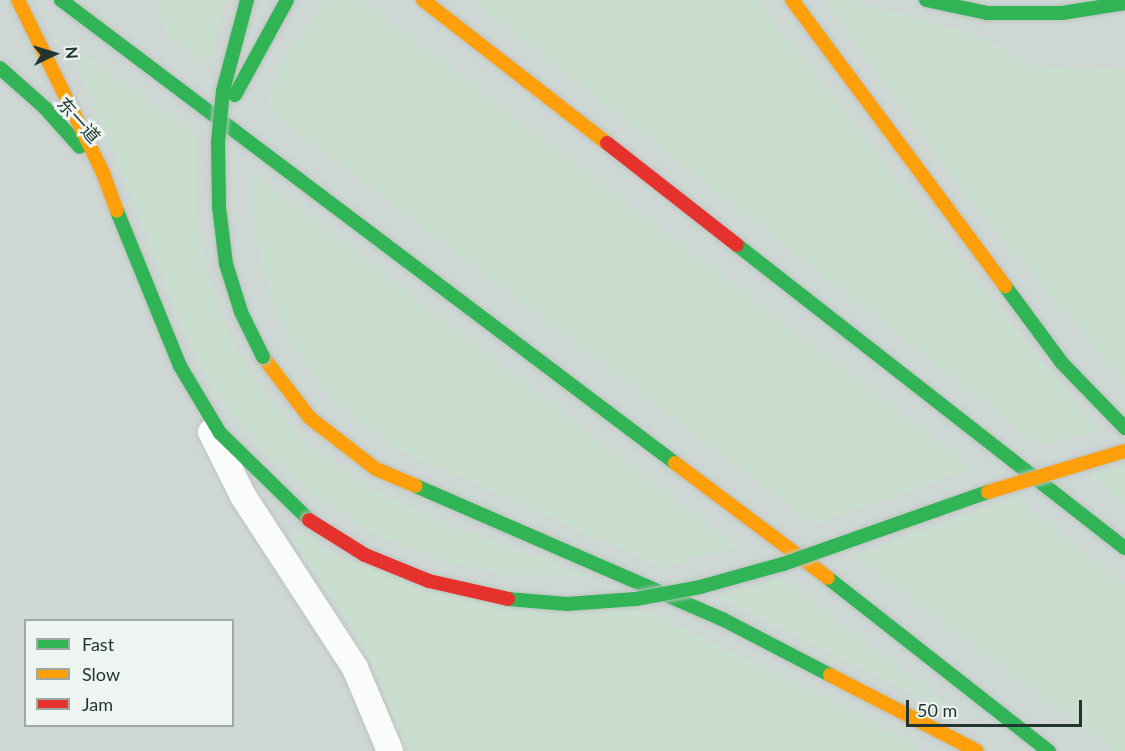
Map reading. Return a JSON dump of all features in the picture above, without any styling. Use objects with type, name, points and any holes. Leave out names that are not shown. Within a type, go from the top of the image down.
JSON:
[{"type":"main road","points":[[18,0],[103,174],[143,283],[180,366],[220,433],[309,520],[364,555],[429,582],[497,598],[555,603],[636,599],[700,587],[783,564],[986,493],[1125,451]]},
{"type":"main road","points":[[61,0],[898,630],[1049,751]]},
{"type":"main road","points":[[247,0],[223,91],[218,142],[219,207],[226,264],[241,312],[263,357],[310,418],[376,469],[722,620],[977,751]]},
{"type":"main road","points":[[218,142],[243,75],[287,0]]},
{"type":"main road","points":[[423,0],[1125,548]]},
{"type":"main road","points":[[792,0],[1062,363],[1125,428]]},
{"type":"main road","points":[[926,0],[987,13],[1062,13],[1125,3]]},
{"type":"main road","name":"东一道","points":[[0,68],[45,108],[103,174]]},
{"type":"street","points":[[180,366],[243,496],[355,668],[390,751]]},
{"type":"shaded area","points":[[0,0],[1125,0],[1125,751],[0,751]]},
{"type":"green space","points":[[159,0],[226,0],[208,66],[165,34],[158,11]]},
{"type":"green space","points":[[327,0],[362,0],[974,468],[814,525],[264,107],[283,57]]},
{"type":"green space","points":[[472,0],[758,0],[987,294],[1099,430],[1039,446]]},
{"type":"green space","points":[[824,0],[854,0],[983,37],[1034,66],[1125,70],[1125,383],[972,204]]},
{"type":"green space","points":[[79,51],[196,134],[196,206],[205,267],[228,332],[252,376],[307,444],[368,487],[459,529],[587,576],[513,575],[449,563],[378,536],[314,496],[265,452],[221,400],[192,350],[113,149],[92,104],[82,76]]},
{"type":"green space","points":[[249,169],[737,547],[660,567],[397,449],[338,405],[296,352],[270,299],[249,207]]},
{"type":"green space","points":[[1125,466],[1125,503],[1089,475]]},
{"type":"green space","points":[[1014,497],[1125,584],[1125,751],[1113,751],[853,556]]},
{"type":"green space","points":[[296,530],[339,558],[650,613],[830,698],[923,751],[405,751],[383,690],[353,630],[290,537]]},
{"type":"green space","points":[[782,578],[960,714],[961,718],[717,597]]},
{"type":"traffic: fast","points":[[61,0],[675,463]]},
{"type":"traffic: fast","points":[[247,0],[223,91],[218,142],[219,207],[226,264],[241,312],[263,357]]},
{"type":"traffic: fast","points":[[235,95],[287,0]]},
{"type":"traffic: fast","points":[[926,0],[987,13],[1062,13],[1125,3]]},
{"type":"traffic: fast","points":[[0,68],[45,108],[80,147]]},
{"type":"traffic: fast","points":[[117,211],[180,366],[220,433],[309,520]]},
{"type":"traffic: fast","points":[[737,245],[1125,548]]},
{"type":"traffic: fast","points":[[1005,286],[1062,363],[1125,428]]},
{"type":"traffic: fast","points":[[416,486],[722,619],[830,675]]},
{"type":"traffic: fast","points":[[508,599],[567,604],[636,599],[700,587],[783,564],[988,492]]},
{"type":"traffic: fast","points":[[828,578],[1049,751]]},
{"type":"traffic: slow","points":[[18,0],[103,173],[117,211]]},
{"type":"traffic: slow","points":[[423,0],[607,143]]},
{"type":"traffic: slow","points":[[792,0],[1005,286]]},
{"type":"traffic: slow","points":[[263,357],[310,418],[376,469],[416,486]]},
{"type":"traffic: slow","points":[[988,492],[1125,451]]},
{"type":"traffic: slow","points":[[675,463],[828,578]]},
{"type":"traffic: slow","points":[[830,675],[977,751]]},
{"type":"traffic: jam","points":[[607,143],[737,245]]},
{"type":"traffic: jam","points":[[309,520],[365,555],[429,581],[508,599]]}]
